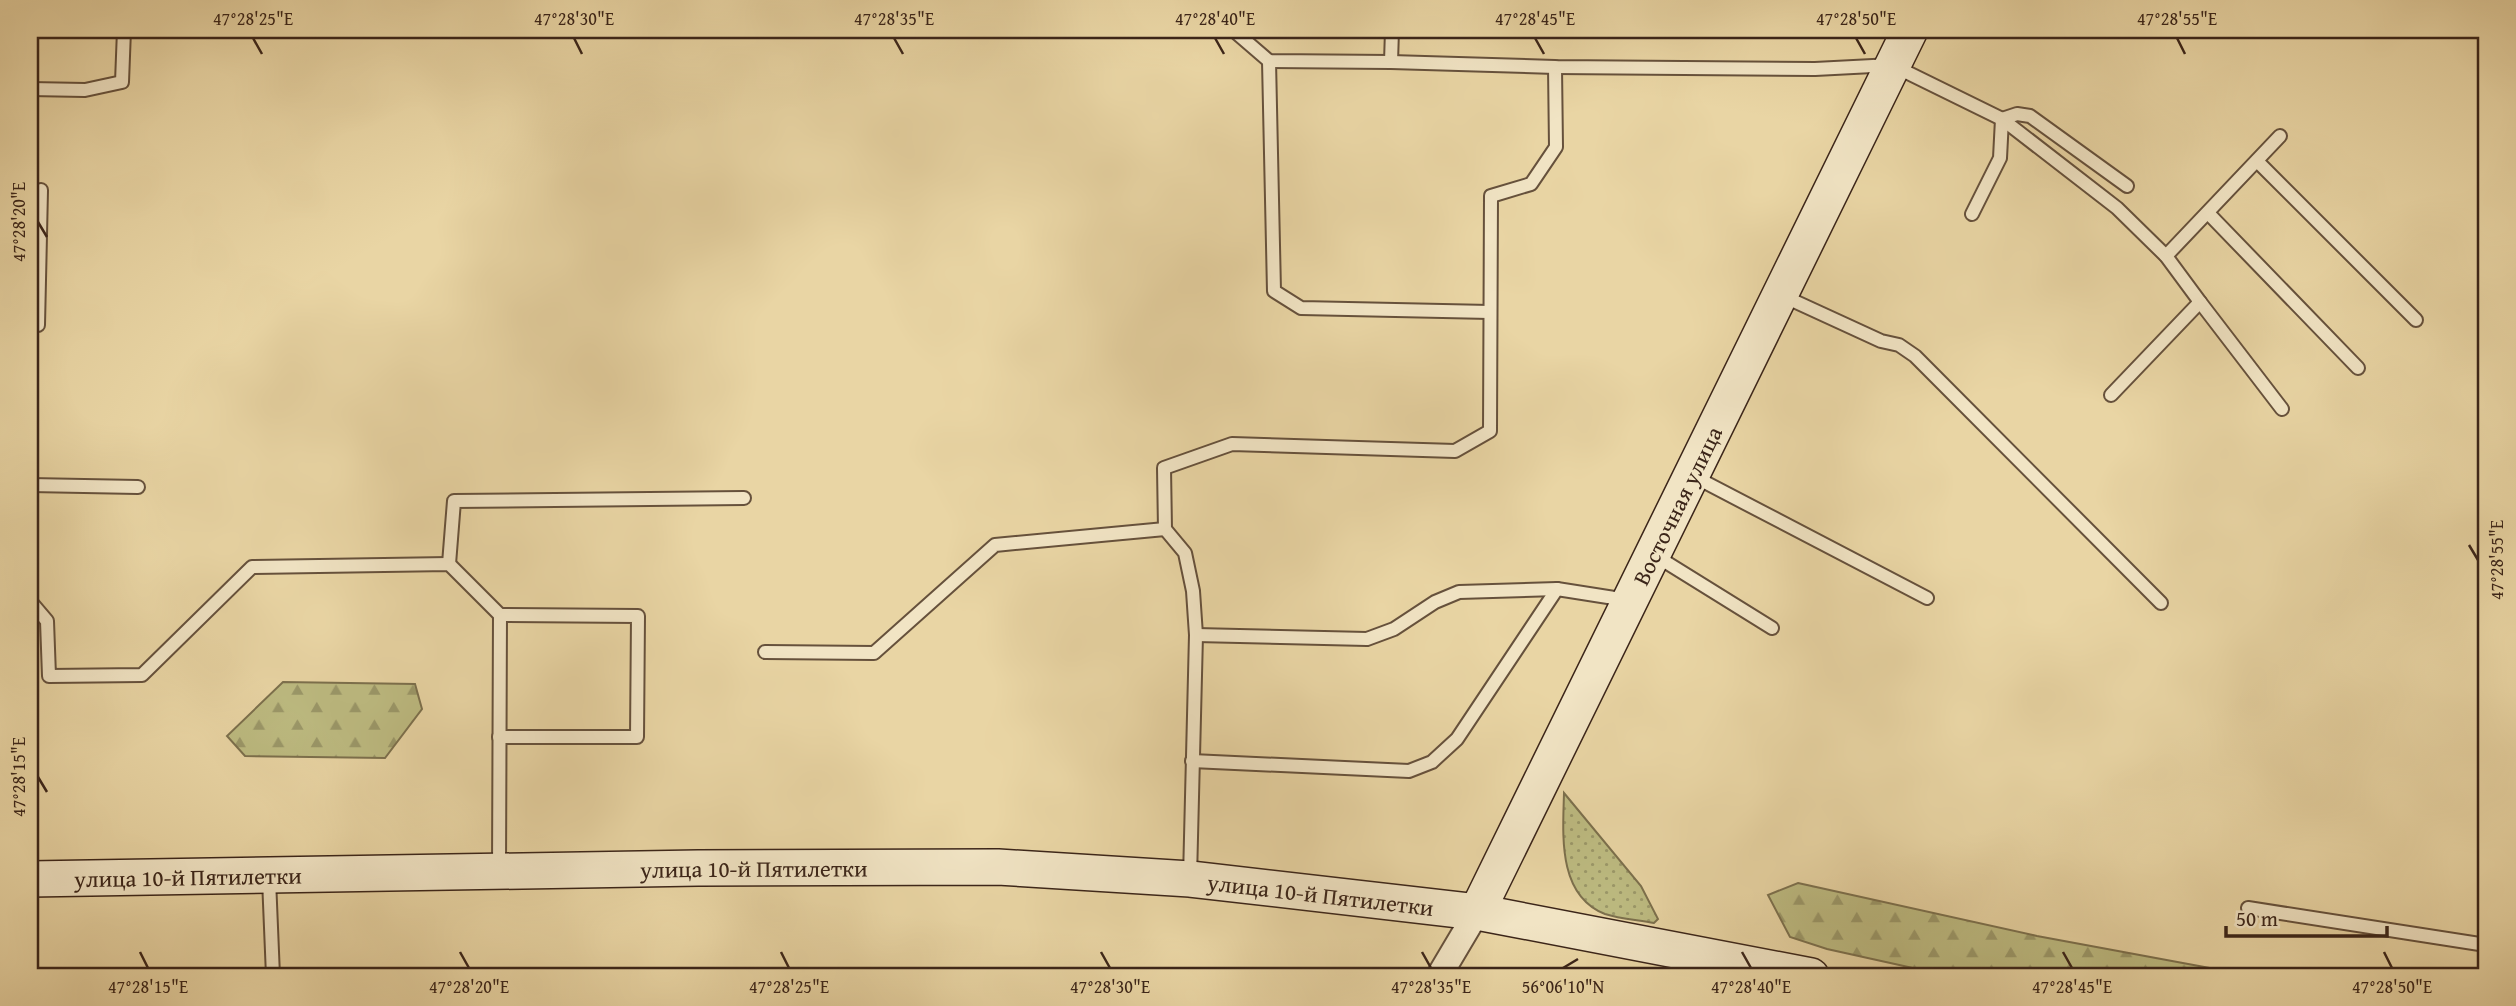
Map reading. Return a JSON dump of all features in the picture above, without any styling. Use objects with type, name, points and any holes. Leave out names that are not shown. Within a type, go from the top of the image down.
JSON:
[{"type":"main road","name":"Восточная улица","points":[[1477,912],[1910,30]]},
{"type":"main road","name":"улица 10-й Пятилетки","points":[[30,879],[985,867],[1190,880],[1477,912],[1811,976]]},
{"type":"street","name":"Восточная улица","points":[[1439,976],[1477,912]]},
{"type":"lane","points":[[30,89],[85,90],[122,82],[124,30]]},
{"type":"lane","points":[[1233,30],[1269,61],[1815,69],[1892,65],[2002,119],[2117,208],[2166,256],[2282,409]]},
{"type":"lane","points":[[1391,62],[1392,30]]},
{"type":"lane","points":[[1269,61],[1274,291],[1301,308],[1490,312]]},
{"type":"lane","points":[[1190,880],[1196,635],[1193,591],[1185,553],[1166,529],[1164,468],[1233,444],[1455,451],[1490,431],[1491,196],[1531,184],[1556,147],[1555,67]]},
{"type":"lane","points":[[2002,119],[2017,114],[2030,116],[2127,186]]},
{"type":"lane","points":[[1972,214],[2000,158],[2002,119]]},
{"type":"lane","points":[[2166,256],[2280,136]]},
{"type":"lane","points":[[2257,161],[2416,320]]},
{"type":"lane","points":[[30,325],[38,325],[41,190]]},
{"type":"lane","points":[[2208,213],[2358,368]]},
{"type":"lane","points":[[1780,294],[1881,341],[1899,345],[1915,356],[2161,603]]},
{"type":"lane","points":[[2111,395],[2200,302]]},
{"type":"lane","points":[[1691,475],[1927,598]]},
{"type":"lane","points":[[30,485],[138,487]]},
{"type":"lane","points":[[449,565],[454,501],[744,498]]},
{"type":"lane","points":[[765,652],[874,653],[995,545],[1166,529]]},
{"type":"lane","points":[[1653,554],[1772,628]]},
{"type":"lane","points":[[30,601],[47,621],[49,676],[142,675],[252,567],[449,565],[500,615],[638,616],[637,737],[499,737]]},
{"type":"lane","points":[[1196,635],[1367,639],[1394,629],[1434,602],[1460,592],[1557,589],[1630,600]]},
{"type":"lane","points":[[1192,761],[1409,771],[1432,762],[1457,739],[1557,589]]},
{"type":"lane","points":[[499,872],[500,615]]},
{"type":"lane","points":[[268,875],[273,976]]},
{"type":"lane","points":[[2248,908],[2486,945]]},
{"type":"green space","points":[[283,682],[415,684],[422,709],[385,758],[245,756],[227,736]]},
{"type":"green space","points":[[1564,793],[1641,886],[1658,919],[1654,923],[1605,914],[1589,905],[1578,893],[1566,862]]},
{"type":"green space","points":[[1798,883],[2037,936],[2253,976],[1949,976],[1827,949],[1790,937],[1768,895]]}]
